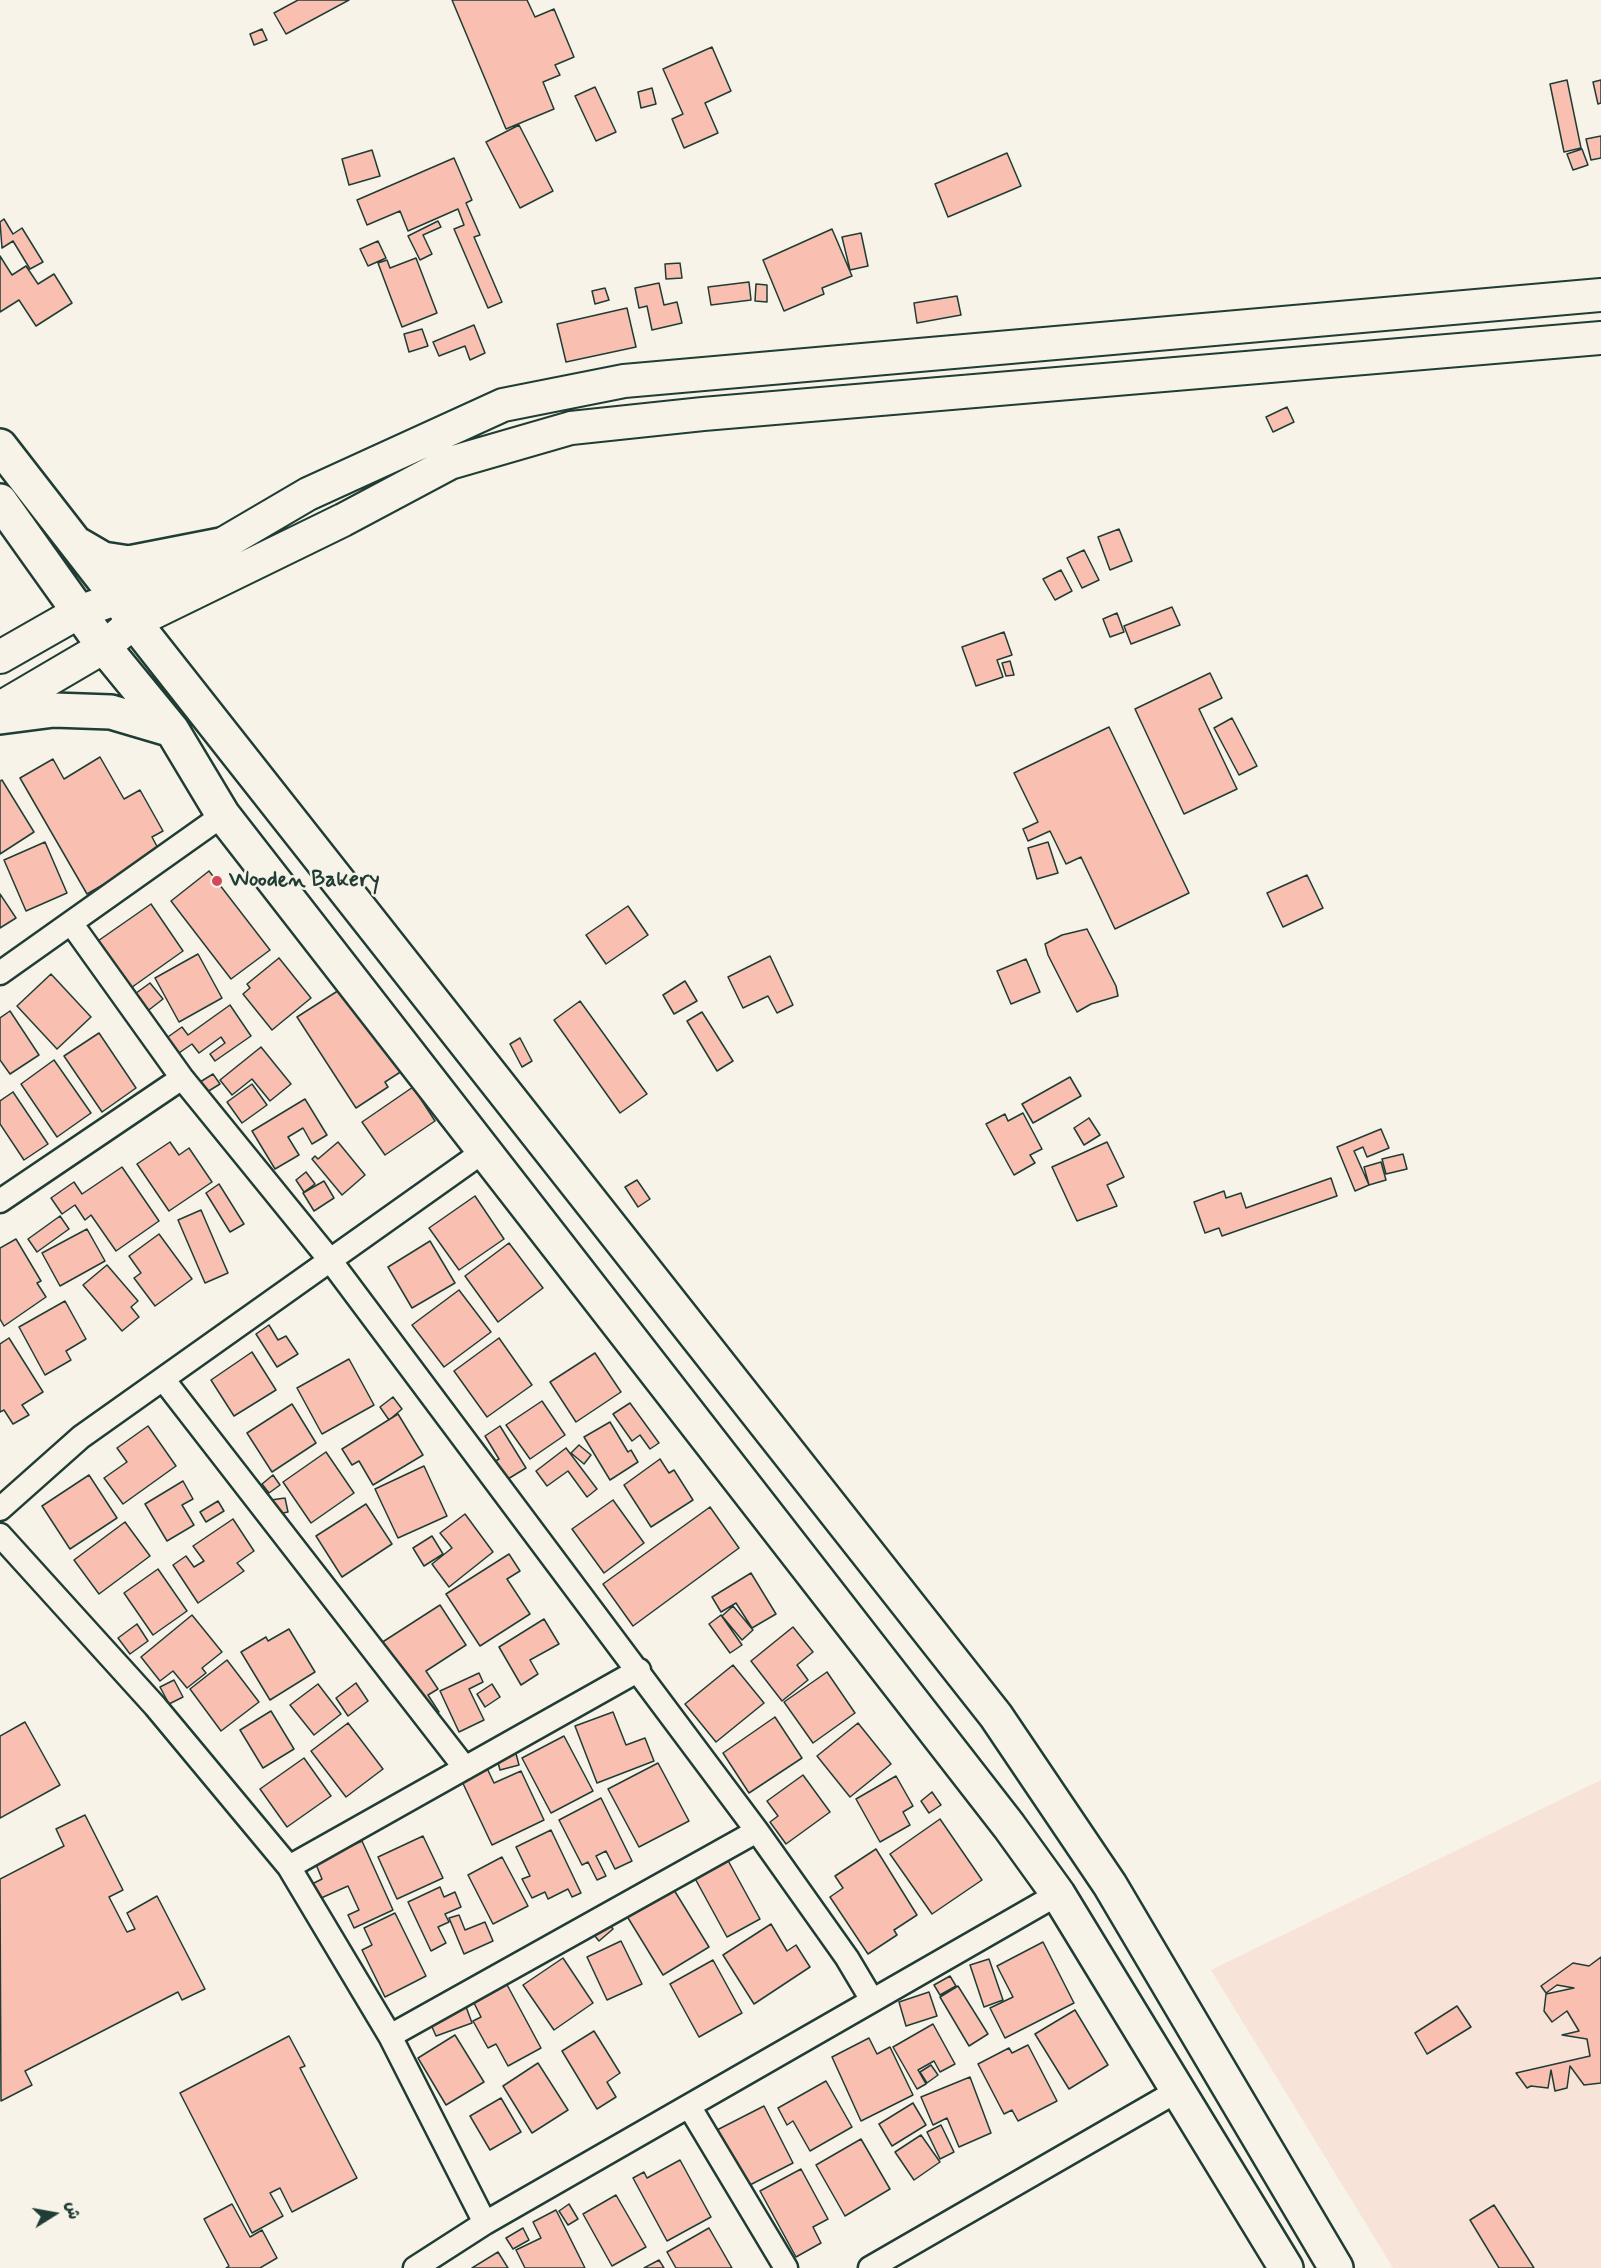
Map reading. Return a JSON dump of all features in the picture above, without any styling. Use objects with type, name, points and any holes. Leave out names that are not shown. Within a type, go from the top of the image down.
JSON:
[{"type":"main road","points":[[0,446],[126,610],[996,1716],[1110,1885],[1336,2268]]},
{"type":"main road","points":[[0,501],[104,647],[172,730],[222,815],[1009,1826],[1058,1894],[1286,2268]]},
{"type":"main road","points":[[75,542],[103,558],[129,563],[221,545]]},
{"type":"main road","points":[[0,717],[54,710],[111,712],[172,730]]},
{"type":"street","points":[[0,708],[104,647],[126,610],[221,545],[308,494],[503,405],[624,381],[1601,295]]},
{"type":"street","points":[[0,657],[79,612],[126,610],[343,520],[450,463],[571,428],[703,414],[1601,338]]},
{"type":"street","points":[[0,974],[222,815]]},
{"type":"street","points":[[71,923],[182,1078],[330,1260],[639,1670],[847,1958],[872,2000]]},
{"type":"street","points":[[0,1201],[182,1078]]},
{"type":"street","points":[[0,1509],[81,1437],[484,1151]]},
{"type":"street","points":[[163,1379],[465,1768]]},
{"type":"street","points":[[0,1535],[155,1706],[289,1867],[390,2036],[484,2223]]},
{"type":"street","points":[[289,1867],[639,1670]]},
{"type":"street","points":[[390,2036],[757,1831]]},
{"type":"street","points":[[415,2268],[484,2223],[1058,1894]]},
{"type":"street","points":[[870,2268],[1177,2091]]},
{"type":"street","points":[[689,2106],[786,2268]]},
{"type":"shaded area","points":[[1601,1780],[1601,2268],[1393,2268],[1211,1970]]},
{"type":"building","points":[[298,0],[349,0],[286,34],[274,13]]},
{"type":"building","points":[[452,0],[527,0],[535,17],[554,9],[574,57],[555,65],[560,75],[543,82],[554,109],[506,129]]},
{"type":"building","points":[[262,29],[267,40],[254,45],[250,34]]},
{"type":"building","points":[[712,47],[731,91],[705,103],[718,133],[684,148],[672,119],[683,114],[663,69]]},
{"type":"building","points":[[1567,80],[1581,148],[1564,152],[1550,84]]},
{"type":"building","points":[[1601,80],[1601,103],[1598,104],[1593,82]]},
{"type":"building","points":[[595,87],[616,132],[596,141],[575,96]]},
{"type":"building","points":[[652,88],[656,104],[641,108],[638,92]]},
{"type":"building","points":[[519,125],[553,191],[520,208],[486,142]]},
{"type":"building","points":[[1601,136],[1601,158],[1591,160],[1586,139]]},
{"type":"building","points":[[1582,149],[1588,165],[1573,170],[1567,154]]},
{"type":"building","points":[[372,150],[380,176],[349,185],[342,159]]},
{"type":"building","points":[[1007,153],[1021,186],[948,217],[935,184]]},
{"type":"building","points":[[454,158],[472,200],[466,203],[480,235],[474,237],[502,302],[488,308],[454,229],[464,225],[458,209],[408,231],[400,211],[367,225],[357,200]]},
{"type":"building","points":[[4,219],[13,234],[22,228],[43,262],[30,269],[13,241],[2,248],[0,222]]},
{"type":"building","points":[[438,221],[441,227],[423,235],[432,254],[420,260],[408,236]]},
{"type":"building","points":[[832,229],[852,276],[822,288],[824,294],[784,311],[763,260]]},
{"type":"building","points":[[861,233],[868,266],[850,270],[842,237]]},
{"type":"building","points":[[378,241],[386,258],[368,266],[360,249]]},
{"type":"building","points":[[0,256],[12,275],[26,266],[38,284],[54,274],[72,303],[36,326],[19,300],[0,312]]},
{"type":"building","points":[[416,258],[437,313],[402,327],[378,263],[387,260],[390,268]]},
{"type":"building","points":[[680,263],[682,278],[666,279],[665,264]]},
{"type":"building","points":[[749,282],[751,300],[711,305],[708,287]]},
{"type":"building","points":[[659,283],[664,305],[677,302],[682,323],[652,330],[647,306],[639,308],[635,288]]},
{"type":"building","points":[[756,284],[767,285],[767,302],[755,301]]},
{"type":"building","points":[[605,288],[609,300],[595,304],[592,291]]},
{"type":"building","points":[[957,296],[961,315],[917,323],[914,303]]},
{"type":"building","points":[[627,308],[636,347],[566,362],[557,324]]},
{"type":"building","points":[[474,325],[485,353],[470,360],[465,346],[439,356],[433,342]]},
{"type":"building","points":[[422,329],[428,346],[409,352],[404,334]]},
{"type":"building","points":[[1287,407],[1294,422],[1273,432],[1266,417]]},
{"type":"building","points":[[1119,529],[1132,561],[1110,570],[1098,537]]},
{"type":"building","points":[[1084,550],[1099,580],[1082,588],[1067,558]]},
{"type":"building","points":[[1061,570],[1072,591],[1055,600],[1043,579]]},
{"type":"building","points":[[1172,607],[1180,625],[1131,644],[1124,626]]},
{"type":"building","points":[[1117,613],[1124,632],[1110,637],[1103,619]]},
{"type":"building","points":[[1004,632],[1012,655],[997,660],[1003,677],[976,686],[962,647]]},
{"type":"building","points":[[1010,661],[1014,675],[1006,676],[1002,663]]},
{"type":"building","points":[[1210,673],[1222,698],[1199,709],[1237,789],[1184,814],[1135,709]]},
{"type":"building","points":[[1232,718],[1257,766],[1239,775],[1214,728]]},
{"type":"building","points":[[1109,727],[1189,893],[1115,929],[1081,857],[1066,864],[1050,831],[1028,841],[1023,829],[1038,822],[1014,773]]},
{"type":"building","points":[[100,757],[124,799],[140,790],[163,831],[152,837],[160,852],[87,894],[20,778],[53,759],[64,779]]},
{"type":"building","points":[[2,780],[34,832],[0,854],[0,781]]},
{"type":"building","points":[[45,842],[67,893],[26,911],[4,860]]},
{"type":"building","points":[[1048,842],[1058,873],[1037,879],[1028,848]]},
{"type":"building","points":[[209,871],[270,950],[231,979],[171,901]]},
{"type":"building","points":[[1307,875],[1323,908],[1283,927],[1267,893]]},
{"type":"building","points":[[0,894],[16,918],[0,928]]},
{"type":"building","points":[[151,904],[183,951],[128,990],[95,943]]},
{"type":"building","points":[[628,906],[648,935],[606,964],[586,935]]},
{"type":"building","points":[[1087,929],[1116,986],[1118,996],[1091,1004],[1077,1012],[1048,955],[1045,944],[1062,935]]},
{"type":"building","points":[[198,954],[222,998],[179,1022],[155,978]]},
{"type":"building","points":[[770,956],[793,1005],[777,1013],[768,996],[743,1008],[728,977]]},
{"type":"building","points":[[279,958],[311,998],[272,1030],[243,994],[250,988],[247,984]]},
{"type":"building","points":[[1026,959],[1040,992],[1011,1004],[997,971]]},
{"type":"building","points":[[51,974],[91,1017],[57,1049],[17,1006]]},
{"type":"building","points":[[685,981],[697,1001],[674,1014],[663,995]]},
{"type":"building","points":[[150,983],[163,999],[145,1013],[132,996]]},
{"type":"building","points":[[347,985],[402,1071],[385,1082],[388,1087],[356,1108],[297,1017]]},
{"type":"building","points":[[580,1001],[647,1094],[620,1113],[554,1020]]},
{"type":"building","points":[[230,1005],[251,1036],[215,1061],[210,1054],[225,1043],[221,1037],[199,1053],[192,1044],[176,1055],[165,1039],[182,1027],[188,1035]]},
{"type":"building","points":[[10,1011],[39,1055],[10,1074],[0,1060],[0,1018]]},
{"type":"building","points":[[702,1012],[733,1061],[717,1071],[687,1021]]},
{"type":"building","points":[[99,1033],[136,1088],[102,1112],[64,1056]]},
{"type":"building","points":[[520,1038],[532,1061],[522,1067],[510,1044]]},
{"type":"building","points":[[261,1047],[291,1084],[270,1101],[252,1079],[232,1095],[220,1080]]},
{"type":"building","points":[[54,1060],[91,1113],[57,1137],[21,1084]]},
{"type":"building","points":[[213,1074],[220,1084],[207,1092],[200,1082]]},
{"type":"building","points":[[1070,1077],[1081,1096],[1033,1123],[1022,1104]]},
{"type":"building","points":[[252,1084],[267,1105],[242,1123],[227,1102]]},
{"type":"building","points":[[413,1087],[435,1121],[385,1155],[362,1122]]},
{"type":"building","points":[[13,1092],[48,1144],[24,1160],[0,1124],[0,1101]]},
{"type":"building","points":[[305,1099],[327,1135],[312,1144],[303,1128],[288,1137],[299,1155],[275,1169],[252,1131]]},
{"type":"building","points":[[1023,1113],[1042,1149],[1030,1155],[1035,1163],[1014,1175],[986,1124],[1005,1114],[1008,1121]]},
{"type":"building","points":[[1089,1118],[1100,1135],[1084,1145],[1074,1128]]},
{"type":"building","points":[[1381,1129],[1389,1148],[1367,1157],[1363,1147],[1354,1151],[1369,1185],[1355,1191],[1337,1147]]},
{"type":"building","points":[[170,1142],[179,1155],[189,1148],[212,1182],[169,1211],[137,1164]]},
{"type":"building","points":[[338,1142],[365,1175],[342,1195],[312,1159],[315,1156],[318,1159]]},
{"type":"building","points":[[1107,1142],[1124,1177],[1107,1185],[1117,1206],[1077,1221],[1052,1167]]},
{"type":"building","points":[[1403,1154],[1407,1169],[1386,1174],[1382,1159]]},
{"type":"building","points":[[1381,1162],[1386,1180],[1369,1185],[1364,1167]]},
{"type":"building","points":[[122,1167],[159,1221],[116,1251],[91,1215],[85,1220],[75,1205],[62,1214],[51,1198],[74,1182],[82,1194]]},
{"type":"building","points":[[306,1172],[315,1184],[304,1192],[296,1180]]},
{"type":"building","points":[[1331,1178],[1337,1196],[1222,1236],[1219,1228],[1205,1233],[1194,1202],[1224,1191],[1226,1198],[1241,1193],[1246,1208]]},
{"type":"building","points":[[637,1180],[650,1199],[638,1207],[625,1187]]},
{"type":"building","points":[[324,1181],[334,1198],[314,1211],[303,1193]]},
{"type":"building","points":[[219,1184],[244,1224],[230,1232],[206,1193]]},
{"type":"building","points":[[475,1196],[504,1239],[459,1270],[429,1228]]},
{"type":"building","points":[[201,1210],[228,1273],[205,1283],[178,1220]]},
{"type":"building","points":[[60,1216],[69,1229],[37,1252],[28,1239]]},
{"type":"building","points":[[87,1229],[105,1261],[60,1286],[42,1253]]},
{"type":"building","points":[[159,1234],[192,1279],[155,1306],[134,1278],[141,1273],[129,1256]]},
{"type":"building","points":[[16,1239],[41,1281],[37,1283],[46,1297],[4,1326],[0,1319],[0,1248]]},
{"type":"building","points":[[430,1241],[455,1283],[412,1308],[388,1267]]},
{"type":"building","points":[[509,1243],[543,1288],[498,1322],[465,1276]]},
{"type":"building","points":[[107,1265],[138,1301],[131,1307],[139,1317],[122,1331],[83,1285]]},
{"type":"building","points":[[459,1290],[491,1332],[444,1367],[412,1325]]},
{"type":"building","points":[[65,1301],[86,1339],[66,1351],[71,1360],[45,1375],[19,1327]]},
{"type":"building","points":[[269,1325],[278,1340],[286,1336],[298,1354],[277,1367],[256,1334]]},
{"type":"building","points":[[9,1338],[43,1392],[22,1405],[29,1415],[13,1424],[4,1410],[0,1412],[0,1344]]},
{"type":"building","points":[[499,1338],[532,1385],[487,1417],[454,1371]]},
{"type":"building","points":[[252,1352],[276,1390],[234,1416],[211,1380]]},
{"type":"building","points":[[595,1353],[621,1392],[576,1422],[550,1382]]},
{"type":"building","points":[[349,1359],[374,1405],[322,1434],[297,1388]]},
{"type":"building","points":[[393,1397],[402,1409],[389,1420],[380,1407]]},
{"type":"building","points":[[542,1401],[565,1435],[530,1459],[506,1425]]},
{"type":"building","points":[[630,1403],[659,1443],[650,1449],[640,1435],[632,1441],[613,1414]]},
{"type":"building","points":[[292,1404],[316,1443],[272,1472],[247,1433]]},
{"type":"building","points":[[398,1414],[423,1455],[373,1485],[359,1461],[352,1465],[342,1449]]},
{"type":"building","points":[[610,1422],[628,1452],[631,1450],[638,1462],[610,1480],[584,1437]]},
{"type":"building","points":[[148,1426],[176,1466],[123,1504],[104,1478],[127,1462],[117,1448]]},
{"type":"building","points":[[500,1426],[526,1468],[503,1482],[492,1463],[499,1459],[485,1436]]},
{"type":"building","points":[[579,1445],[591,1455],[584,1464],[571,1453]]},
{"type":"building","points":[[566,1448],[597,1489],[587,1497],[568,1471],[547,1486],[536,1471]]},
{"type":"building","points":[[326,1452],[354,1493],[311,1523],[283,1482]]},
{"type":"building","points":[[660,1459],[669,1473],[674,1470],[693,1500],[651,1527],[624,1485]]},
{"type":"building","points":[[424,1466],[447,1516],[398,1538],[375,1489]]},
{"type":"building","points":[[89,1475],[117,1518],[70,1549],[42,1506]]},
{"type":"building","points":[[273,1475],[280,1485],[269,1493],[262,1484]]},
{"type":"building","points":[[183,1481],[193,1499],[182,1505],[194,1525],[167,1541],[145,1504]]},
{"type":"building","points":[[285,1498],[288,1512],[273,1515],[271,1500]]},
{"type":"building","points":[[613,1500],[644,1543],[604,1573],[572,1529]]},
{"type":"building","points":[[218,1501],[224,1511],[206,1522],[200,1512]]},
{"type":"building","points":[[366,1504],[392,1544],[342,1577],[316,1536]]},
{"type":"building","points":[[710,1507],[739,1548],[633,1626],[603,1584]]},
{"type":"building","points":[[465,1514],[493,1552],[449,1587],[432,1564],[452,1548],[440,1533]]},
{"type":"building","points":[[233,1519],[254,1551],[237,1563],[244,1571],[198,1603],[173,1565],[186,1556],[194,1567],[204,1561],[193,1546]]},
{"type":"building","points":[[125,1522],[150,1556],[99,1594],[74,1560]]},
{"type":"building","points":[[432,1536],[443,1554],[424,1566],[413,1548]]},
{"type":"building","points":[[509,1554],[520,1571],[507,1579],[530,1614],[480,1646],[446,1594]]},
{"type":"building","points":[[158,1569],[187,1611],[153,1635],[124,1593]]},
{"type":"building","points":[[751,1573],[776,1614],[752,1628],[736,1603],[721,1612],[712,1597]]},
{"type":"building","points":[[440,1605],[466,1645],[426,1671],[438,1689],[428,1695],[439,1712],[430,1718],[381,1643]]},
{"type":"building","points":[[733,1606],[753,1630],[742,1640],[722,1616]]},
{"type":"building","points":[[192,1615],[222,1652],[202,1668],[206,1673],[187,1688],[173,1671],[160,1681],[141,1657]]},
{"type":"building","points":[[721,1615],[742,1645],[730,1653],[709,1624]]},
{"type":"building","points":[[544,1619],[559,1644],[530,1660],[538,1674],[521,1685],[499,1647]]},
{"type":"building","points":[[137,1624],[148,1641],[130,1654],[118,1638]]},
{"type":"building","points":[[793,1627],[813,1652],[797,1665],[808,1680],[782,1701],[751,1661]]},
{"type":"building","points":[[289,1629],[315,1672],[270,1700],[241,1652],[266,1637],[268,1641]]},
{"type":"building","points":[[227,1660],[259,1702],[221,1731],[190,1689]]},
{"type":"building","points":[[733,1665],[764,1703],[716,1742],[685,1704]]},
{"type":"building","points":[[827,1672],[855,1713],[813,1743],[784,1702]]},
{"type":"building","points":[[479,1673],[483,1682],[469,1689],[484,1720],[459,1732],[440,1691]]},
{"type":"building","points":[[174,1680],[183,1697],[169,1704],[160,1687]]},
{"type":"building","points":[[356,1683],[368,1701],[348,1716],[336,1698]]},
{"type":"building","points":[[318,1684],[341,1714],[314,1735],[290,1705]]},
{"type":"building","points":[[492,1684],[500,1697],[485,1707],[477,1694]]},
{"type":"building","points":[[271,1711],[294,1749],[263,1768],[240,1730]]},
{"type":"building","points":[[613,1712],[626,1745],[645,1738],[654,1761],[597,1783],[575,1726]]},
{"type":"building","points":[[775,1717],[802,1758],[749,1793],[723,1753]]},
{"type":"building","points":[[25,1722],[60,1785],[0,1818],[0,1736]]},
{"type":"building","points":[[348,1723],[383,1769],[346,1797],[311,1751]]},
{"type":"building","points":[[858,1723],[891,1764],[850,1797],[817,1756]]},
{"type":"building","points":[[564,1736],[593,1791],[551,1813],[522,1758]]},
{"type":"building","points":[[515,1750],[519,1765],[500,1770],[496,1755]]},
{"type":"building","points":[[304,1758],[331,1796],[287,1827],[260,1789]]},
{"type":"building","points":[[658,1763],[689,1821],[639,1847],[608,1789]]},
{"type":"building","points":[[485,1764],[494,1783],[521,1771],[544,1820],[492,1845],[459,1775]]},
{"type":"building","points":[[803,1775],[830,1812],[786,1844],[770,1822],[778,1816],[767,1801]]},
{"type":"building","points":[[896,1776],[913,1806],[903,1812],[910,1825],[880,1842],[856,1799]]},
{"type":"building","points":[[932,1792],[941,1805],[929,1813],[921,1801]]},
{"type":"building","points":[[601,1798],[632,1861],[615,1869],[606,1851],[596,1856],[606,1876],[597,1880],[588,1862],[582,1865],[559,1820]]},
{"type":"building","points":[[85,1815],[123,1890],[109,1897],[127,1932],[135,1929],[127,1913],[157,1896],[205,1989],[182,2000],[178,1992],[25,2071],[32,2085],[1,2101],[0,1879],[64,1846],[56,1829]]},
{"type":"building","points":[[940,1819],[982,1880],[932,1914],[890,1854]]},
{"type":"building","points":[[551,1830],[581,1893],[572,1897],[568,1889],[548,1899],[545,1892],[532,1898],[522,1879],[530,1876],[516,1847]]},
{"type":"building","points":[[423,1836],[443,1878],[397,1899],[378,1857]]},
{"type":"building","points":[[362,1841],[393,1910],[354,1928],[348,1915],[359,1910],[348,1886],[319,1899],[312,1884],[322,1879],[315,1862]]},
{"type":"building","points":[[876,1849],[917,1915],[894,1930],[897,1935],[868,1954],[830,1897],[843,1888],[835,1876]]},
{"type":"building","points":[[725,1855],[760,1919],[727,1937],[692,1873]]},
{"type":"building","points":[[502,1857],[528,1906],[493,1924],[468,1875]]},
{"type":"building","points":[[671,1885],[709,1947],[663,1975],[625,1913]]},
{"type":"building","points":[[440,1887],[444,1897],[455,1892],[461,1907],[445,1914],[449,1922],[438,1927],[446,1943],[431,1951],[408,1902]]},
{"type":"building","points":[[395,1913],[426,1976],[385,1997],[362,1950],[372,1945],[364,1928]]},
{"type":"building","points":[[459,1915],[465,1930],[485,1922],[493,1941],[464,1954],[449,1918]]},
{"type":"building","points":[[605,1918],[613,1929],[599,1941],[590,1930]]},
{"type":"building","points":[[771,1924],[787,1951],[796,1945],[810,1967],[754,2004],[723,1955]]},
{"type":"building","points":[[621,1941],[642,1984],[607,2000],[587,1957]]},
{"type":"building","points":[[1043,1942],[1074,2003],[1005,2038],[990,2008],[1013,1997],[997,1966]]},
{"type":"building","points":[[1601,1957],[1601,2083],[1584,2085],[1570,2066],[1567,2088],[1555,2091],[1551,2070],[1548,2088],[1531,2086],[1527,2088],[1516,2073],[1590,2056],[1587,2039],[1562,2035],[1579,2031],[1567,2011],[1552,2022],[1544,2011],[1546,1994],[1574,1988],[1557,1985],[1546,1993],[1541,1986],[1573,1963],[1589,1966]]},
{"type":"building","points":[[563,1958],[593,2003],[554,2030],[523,1985]]},
{"type":"building","points":[[989,1959],[1003,2000],[984,2007],[970,1965]]},
{"type":"building","points":[[713,1960],[742,2013],[699,2037],[670,1984]]},
{"type":"building","points":[[950,1976],[956,1986],[940,1995],[934,1985]]},
{"type":"building","points":[[505,1981],[541,2048],[508,2066],[496,2044],[488,2048],[473,2021],[481,2017],[472,1999]]},
{"type":"building","points":[[958,1986],[988,2034],[969,2046],[940,1997]]},
{"type":"building","points":[[929,1992],[937,2016],[906,2026],[899,2002]]},
{"type":"building","points":[[465,2004],[472,2023],[436,2036],[428,2018]]},
{"type":"building","points":[[1457,2006],[1471,2027],[1427,2054],[1415,2033]]},
{"type":"building","points":[[1075,2010],[1108,2065],[1069,2089],[1035,2034]]},
{"type":"building","points":[[933,2024],[955,2064],[940,2072],[934,2061],[918,2070],[926,2084],[917,2089],[893,2047]]},
{"type":"building","points":[[594,2031],[620,2073],[607,2082],[616,2097],[597,2109],[562,2051]]},
{"type":"building","points":[[455,2035],[484,2082],[446,2105],[418,2058]]},
{"type":"building","points":[[289,2036],[305,2066],[300,2068],[357,2178],[292,2212],[280,2188],[270,2193],[283,2216],[252,2233],[180,2093]]},
{"type":"building","points":[[869,2038],[877,2054],[890,2047],[913,2095],[861,2121],[832,2057]]},
{"type":"building","points":[[1028,2045],[1057,2101],[1018,2121],[1012,2110],[1004,2114],[978,2064],[1009,2048],[1012,2053]]},
{"type":"building","points":[[538,2063],[568,2110],[532,2133],[503,2086]]},
{"type":"building","points":[[931,2065],[938,2075],[927,2083],[920,2072]]},
{"type":"building","points":[[970,2077],[991,2133],[959,2147],[947,2118],[933,2125],[921,2097]]},
{"type":"building","points":[[826,2081],[852,2127],[810,2151],[793,2121],[787,2125],[778,2108]]},
{"type":"building","points":[[501,2098],[521,2132],[490,2150],[470,2116]]},
{"type":"building","points":[[913,2103],[926,2125],[892,2146],[879,2124]]},
{"type":"building","points":[[764,2106],[793,2163],[746,2187],[717,2130]]},
{"type":"building","points":[[941,2125],[954,2152],[940,2159],[927,2132]]},
{"type":"building","points":[[921,2135],[940,2162],[914,2180],[895,2152]]},
{"type":"building","points":[[861,2139],[890,2189],[845,2216],[816,2165]]},
{"type":"building","points":[[680,2160],[711,2217],[667,2241],[633,2178],[644,2172],[647,2178]]},
{"type":"building","points":[[801,2169],[828,2219],[813,2227],[821,2243],[796,2257],[760,2191]]},
{"type":"building","points":[[616,2195],[646,2247],[612,2266],[583,2214]]},
{"type":"building","points":[[232,2204],[250,2237],[262,2230],[277,2258],[260,2268],[226,2268],[229,2266],[204,2219]]},
{"type":"building","points":[[569,2204],[578,2219],[568,2225],[559,2211]]},
{"type":"building","points":[[1494,2205],[1534,2268],[1499,2268],[1470,2220]]},
{"type":"building","points":[[556,2210],[585,2268],[525,2268],[516,2250],[541,2238],[533,2222]]},
{"type":"building","points":[[523,2228],[529,2240],[513,2249],[506,2238]]},
{"type":"building","points":[[709,2228],[732,2268],[676,2268],[667,2252]]},
{"type":"building","points":[[498,2252],[508,2268],[472,2268]]},
{"type":"building","points":[[659,2260],[664,2268],[644,2268]]},
{"type":"place","name":"Wooden Bakery","points":[[217,881]]}]
